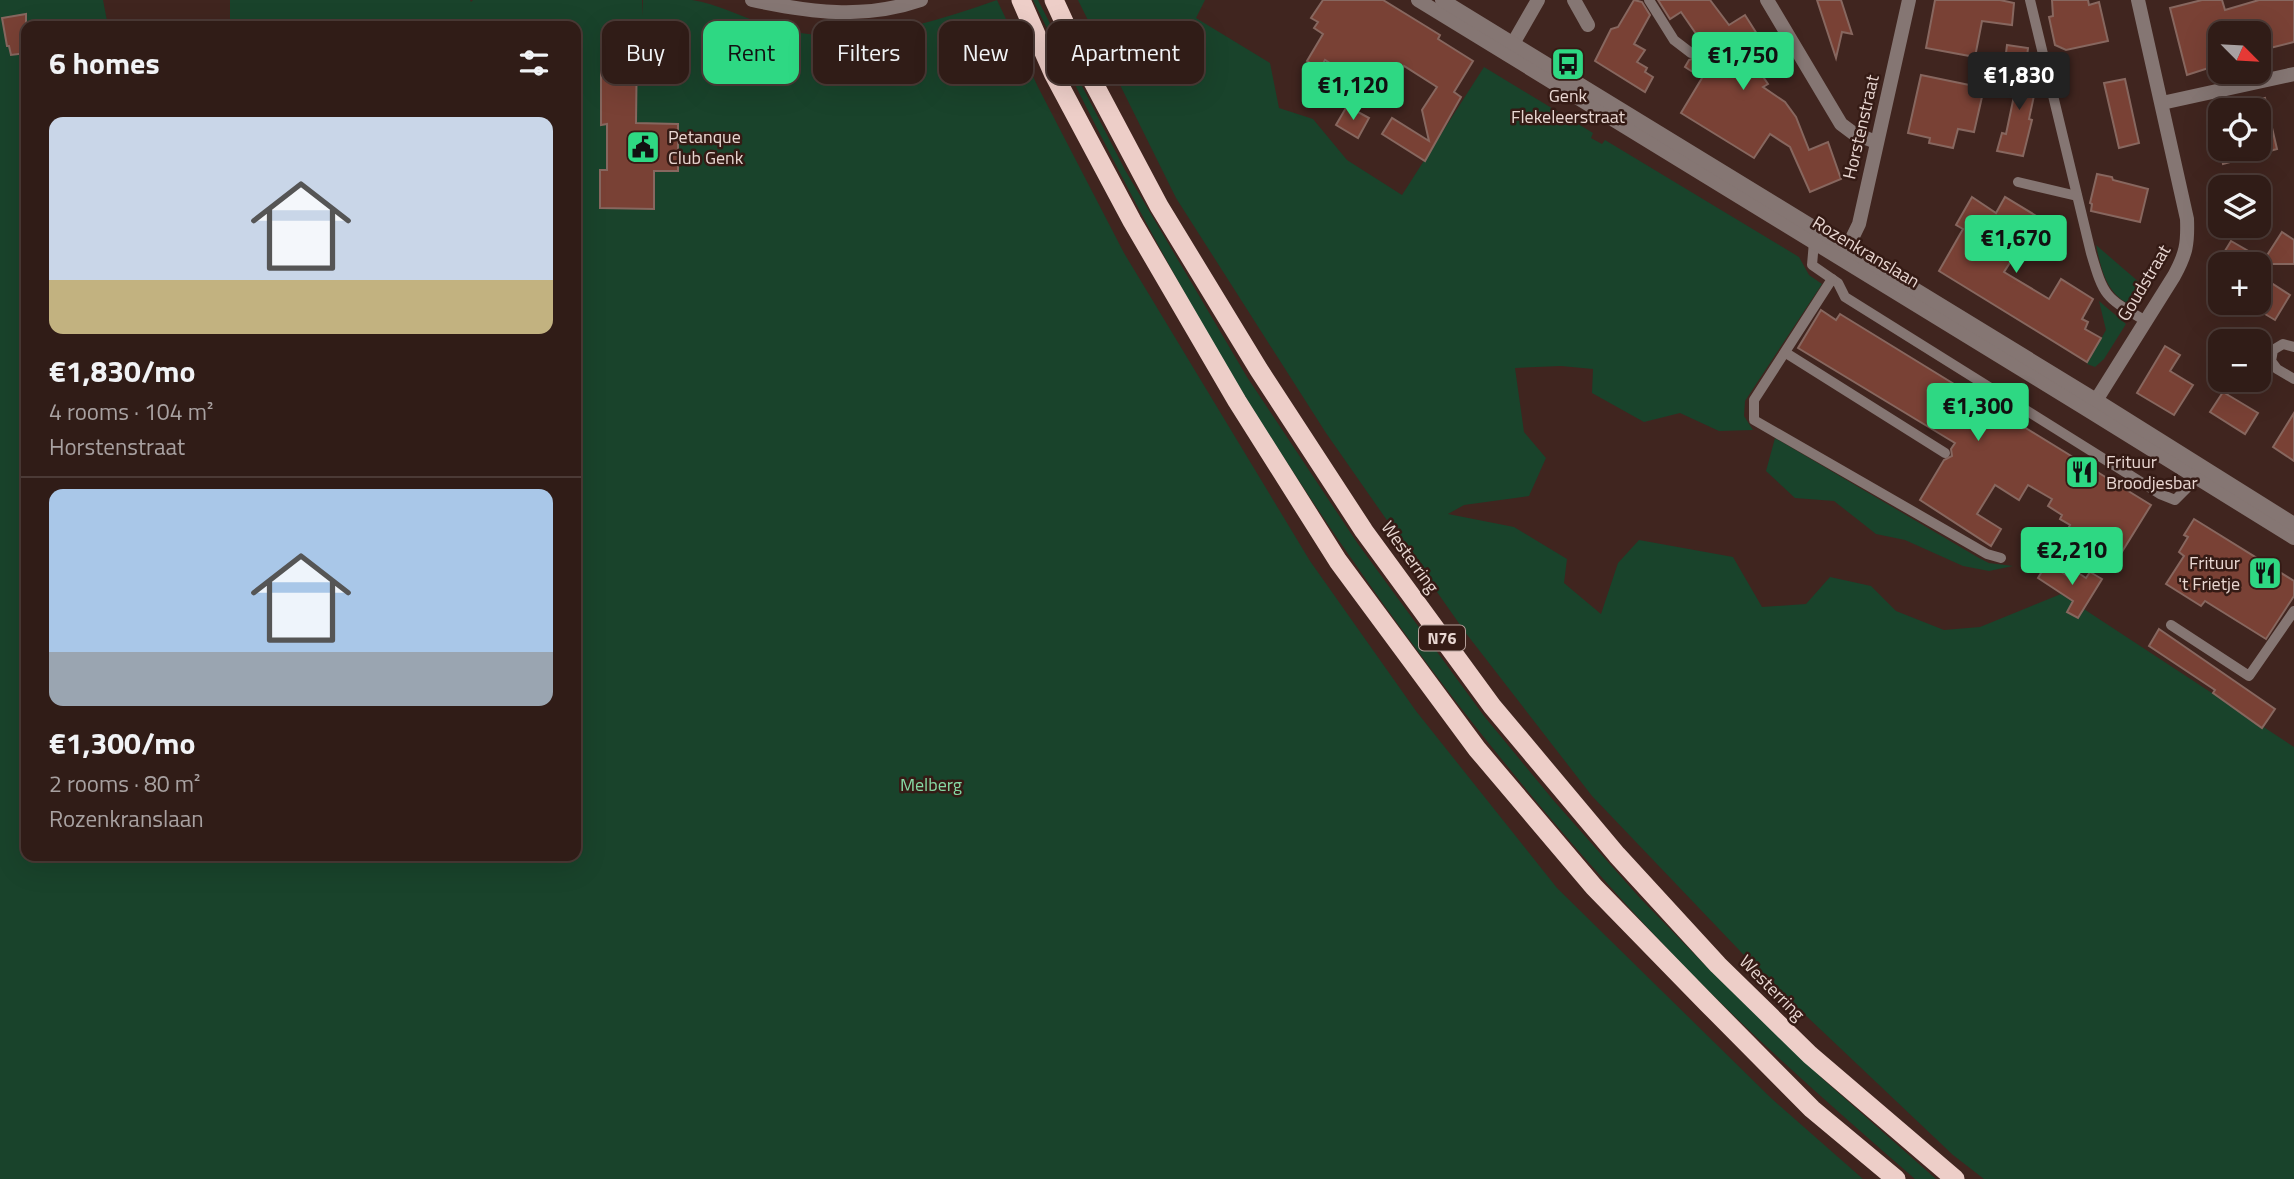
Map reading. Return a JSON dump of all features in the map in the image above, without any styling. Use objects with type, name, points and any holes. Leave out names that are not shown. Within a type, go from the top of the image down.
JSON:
[{"type":"highway","name":"N76","points":[[1021,0],[1054,73],[1132,220],[1237,401],[1338,561],[1461,727],[1594,887],[1812,1109],[1896,1179]]},
{"type":"highway","name":"Westerring","points":[[1054,0],[1083,63],[1159,206],[1259,370],[1364,531],[1492,706],[1617,855],[1718,964],[1810,1055],[1955,1179]]},
{"type":"street","points":[[752,0],[807,12],[860,13],[921,0]]},
{"type":"street","name":"Rozenkranslaan","points":[[1418,0],[1509,49],[2093,405],[2201,473],[2294,538]]},
{"type":"street","name":"Rozenkranslaan","points":[[1442,0],[1509,49],[1814,243],[1844,254]]},
{"type":"street","points":[[1509,49],[1538,0]]},
{"type":"street","points":[[1574,0],[1588,25]]},
{"type":"street","points":[[1767,0],[1841,124],[1853,133],[1877,142]]},
{"type":"street","name":"Horstenstraat","points":[[1844,254],[1859,224],[1909,0]]},
{"type":"street","name":"Goudstraat","points":[[2093,405],[2185,256],[2188,240],[2187,219],[2138,0]]},
{"type":"street","points":[[2162,103],[2294,74]]},
{"type":"street","name":"Rozenkranslaan","points":[[2201,473],[2294,524]]},
{"type":"lane","points":[[1650,0],[1674,40],[1691,53]]},
{"type":"lane","points":[[2030,0],[2102,289],[2116,304],[2144,320]]},
{"type":"lane","points":[[2018,182],[2077,196]]},
{"type":"lane","points":[[1814,243],[1812,265],[1838,284],[1844,297],[2160,494],[2175,500],[2201,473]]},
{"type":"lane","points":[[1832,279],[1754,400],[1754,420],[1987,554],[2001,558]]},
{"type":"lane","points":[[2294,347],[2283,344],[2273,350],[2271,361],[2277,369],[2294,379]]},
{"type":"lane","points":[[1786,353],[1945,453]]},
{"type":"lane","points":[[2171,625],[2249,676],[2294,611]]},
{"type":"green space","name":"Melberg","points":[[0,0],[103,0],[107,21],[21,21],[21,861],[581,861],[581,21],[230,21],[230,0],[642,0],[642,16],[643,0],[692,0],[756,21],[703,21],[703,84],[799,84],[799,33],[813,35],[813,84],[925,84],[925,23],[997,0],[1007,21],[939,21],[939,84],[1033,84],[1033,76],[1124,253],[1310,561],[1416,711],[1557,888],[1772,1099],[1863,1179],[0,1179]]},
{"type":"green space","points":[[1033,0],[1038,0],[1049,21],[1047,28]]},
{"type":"green space","points":[[1078,0],[1205,0],[1196,18],[1201,21],[1088,21]]},
{"type":"green space","points":[[1204,23],[1270,63],[1279,108],[1313,119],[1347,160],[1402,195],[1484,67],[1593,133],[1591,138],[1602,144],[1605,140],[1799,257],[1809,275],[1822,284],[1745,401],[1744,416],[1753,430],[1719,431],[1680,413],[1644,422],[1592,393],[1593,369],[1561,366],[1515,368],[1524,432],[1546,458],[1529,496],[1464,505],[1448,514],[1514,527],[1567,559],[1564,583],[1601,614],[1618,563],[1639,540],[1733,557],[1762,607],[1806,604],[1830,577],[1871,586],[1896,611],[1944,630],[1980,627],[2061,594],[2294,747],[2294,1179],[1984,1179],[1953,1155],[1762,974],[1592,796],[1465,632],[1326,433],[1176,198],[1120,84],[1204,84]]},
{"type":"green space","points":[[1075,84],[1081,84],[1125,170],[1247,377],[1358,544],[1484,716],[1554,801],[1639,897],[1708,968],[1825,1081],[1936,1179],[1915,1179],[1798,1076],[1713,995],[1623,900],[1503,761],[1447,690],[1339,541],[1240,388],[1132,197]]},
{"type":"green space","points":[[2096,245],[2147,289],[2141,299],[2129,304],[2110,287]]},
{"type":"green space","points":[[2099,301],[2126,324],[2104,359],[2095,367],[2087,364],[2106,330]]},
{"type":"green space","points":[[1775,438],[1979,558],[1989,563],[2013,566],[1989,571],[1963,566],[1905,540],[1876,534],[1834,501],[1795,498],[1766,471]]},
{"type":"building","points":[[1323,0],[1383,0],[1440,35],[1438,39],[1473,61],[1454,92],[1461,97],[1425,161],[1382,134],[1392,118],[1429,141],[1422,110],[1437,87],[1404,66],[1388,93],[1366,81],[1358,89],[1345,81],[1344,72],[1325,60],[1320,69],[1307,61],[1323,34],[1314,28],[1318,22],[1311,18]]},
{"type":"building","points":[[1634,0],[1642,2],[1650,15],[1634,44],[1645,50],[1637,62],[1647,68],[1645,72],[1653,77],[1645,92],[1595,61],[1611,29],[1618,27]]},
{"type":"building","points":[[1658,0],[1710,0],[1729,25],[1745,15],[1764,45],[1748,55],[1768,84],[1763,87],[1785,102],[1796,117],[1809,150],[1828,142],[1841,179],[1810,192],[1790,147],[1770,134],[1754,158],[1681,113],[1702,78],[1685,67],[1689,60],[1697,57],[1697,48],[1701,41],[1681,12],[1670,19]]},
{"type":"building","points":[[1817,0],[1841,0],[1852,34],[1842,32],[1836,58]]},
{"type":"building","points":[[1935,0],[2000,0],[2014,3],[2012,25],[1982,21],[1975,57],[1926,48]]},
{"type":"building","points":[[2052,0],[2088,0],[2089,5],[2099,2],[2108,41],[2066,50],[2055,45],[2049,17],[2053,16]]},
{"type":"building","points":[[2202,0],[2222,0],[2225,10],[2259,0],[2294,0],[2294,42],[2272,48],[2272,21],[2208,21],[2208,68],[2187,75],[2170,8]]},
{"type":"building","points":[[26,14],[26,21],[21,21],[21,54],[11,55],[2,18]]},
{"type":"building","points":[[601,39],[602,84],[636,84],[636,123],[678,124],[678,171],[654,171],[654,209],[600,208],[600,170],[607,170],[607,124],[601,125]]},
{"type":"building","points":[[2007,45],[2028,48],[2026,65],[2005,61]]},
{"type":"building","points":[[2014,68],[2039,72],[2029,119],[2032,120],[2023,156],[1997,151],[2002,133],[2006,134],[2014,96],[2008,95]]},
{"type":"building","points":[[1921,75],[1984,88],[1974,132],[1958,129],[1953,148],[1929,143],[1930,138],[1908,133]]},
{"type":"building","points":[[2125,79],[2139,143],[2119,148],[2104,83]]},
{"type":"building","points":[[1347,106],[1369,118],[1358,138],[1336,125]]},
{"type":"building","points":[[2271,124],[2277,149],[2271,151]]},
{"type":"building","points":[[2097,174],[2148,189],[2140,222],[2091,211],[2090,203]]},
{"type":"building","points":[[1972,197],[1996,213],[2005,197],[2048,223],[2033,247],[2024,241],[2004,272],[2049,299],[2061,279],[2093,299],[2082,319],[2088,322],[2085,329],[2101,338],[2087,362],[1939,271],[1963,229],[1956,225]]},
{"type":"building","points":[[2282,232],[2294,240],[2294,264],[2271,264],[2269,252]]},
{"type":"building","points":[[2231,241],[2250,252],[2224,252]]},
{"type":"building","points":[[2271,283],[2290,295],[2275,320],[2267,315],[2271,315]]},
{"type":"building","points":[[1821,310],[1836,320],[1840,314],[2151,505],[2120,555],[2114,555],[2069,527],[2070,525],[2060,519],[2062,515],[2048,506],[2052,499],[2028,485],[2019,500],[1995,485],[1977,514],[2001,529],[1991,546],[1920,500],[1944,460],[1952,456],[1951,449],[1955,443],[1798,348]]},
{"type":"building","points":[[2165,346],[2180,355],[2170,371],[2193,385],[2174,415],[2137,393]]},
{"type":"building","points":[[2223,392],[2258,413],[2245,434],[2210,412]]},
{"type":"building","points":[[2294,413],[2294,461],[2273,447]]},
{"type":"building","points":[[2194,519],[2294,581],[2294,596],[2266,639],[2205,601],[2201,606],[2166,584],[2184,556],[2179,552],[2188,537],[2184,535]]},
{"type":"building","points":[[2047,563],[2071,578],[2075,571],[2086,578],[2090,572],[2102,579],[2078,618],[2067,612],[2073,601],[2038,578]]},
{"type":"building","points":[[2159,629],[2275,709],[2262,728],[2213,693],[2215,690],[2149,646]]},
{"type":"place","name":"Genk Flekeleerstraat","points":[[1568,64]]},
{"type":"place","name":"Petanque Club Genk","points":[[643,147]]},
{"type":"place","name":"Frituur Broodjesbar","points":[[2082,472]]},
{"type":"place","name":"Frituur 't Frietje","points":[[2265,573]]}]
